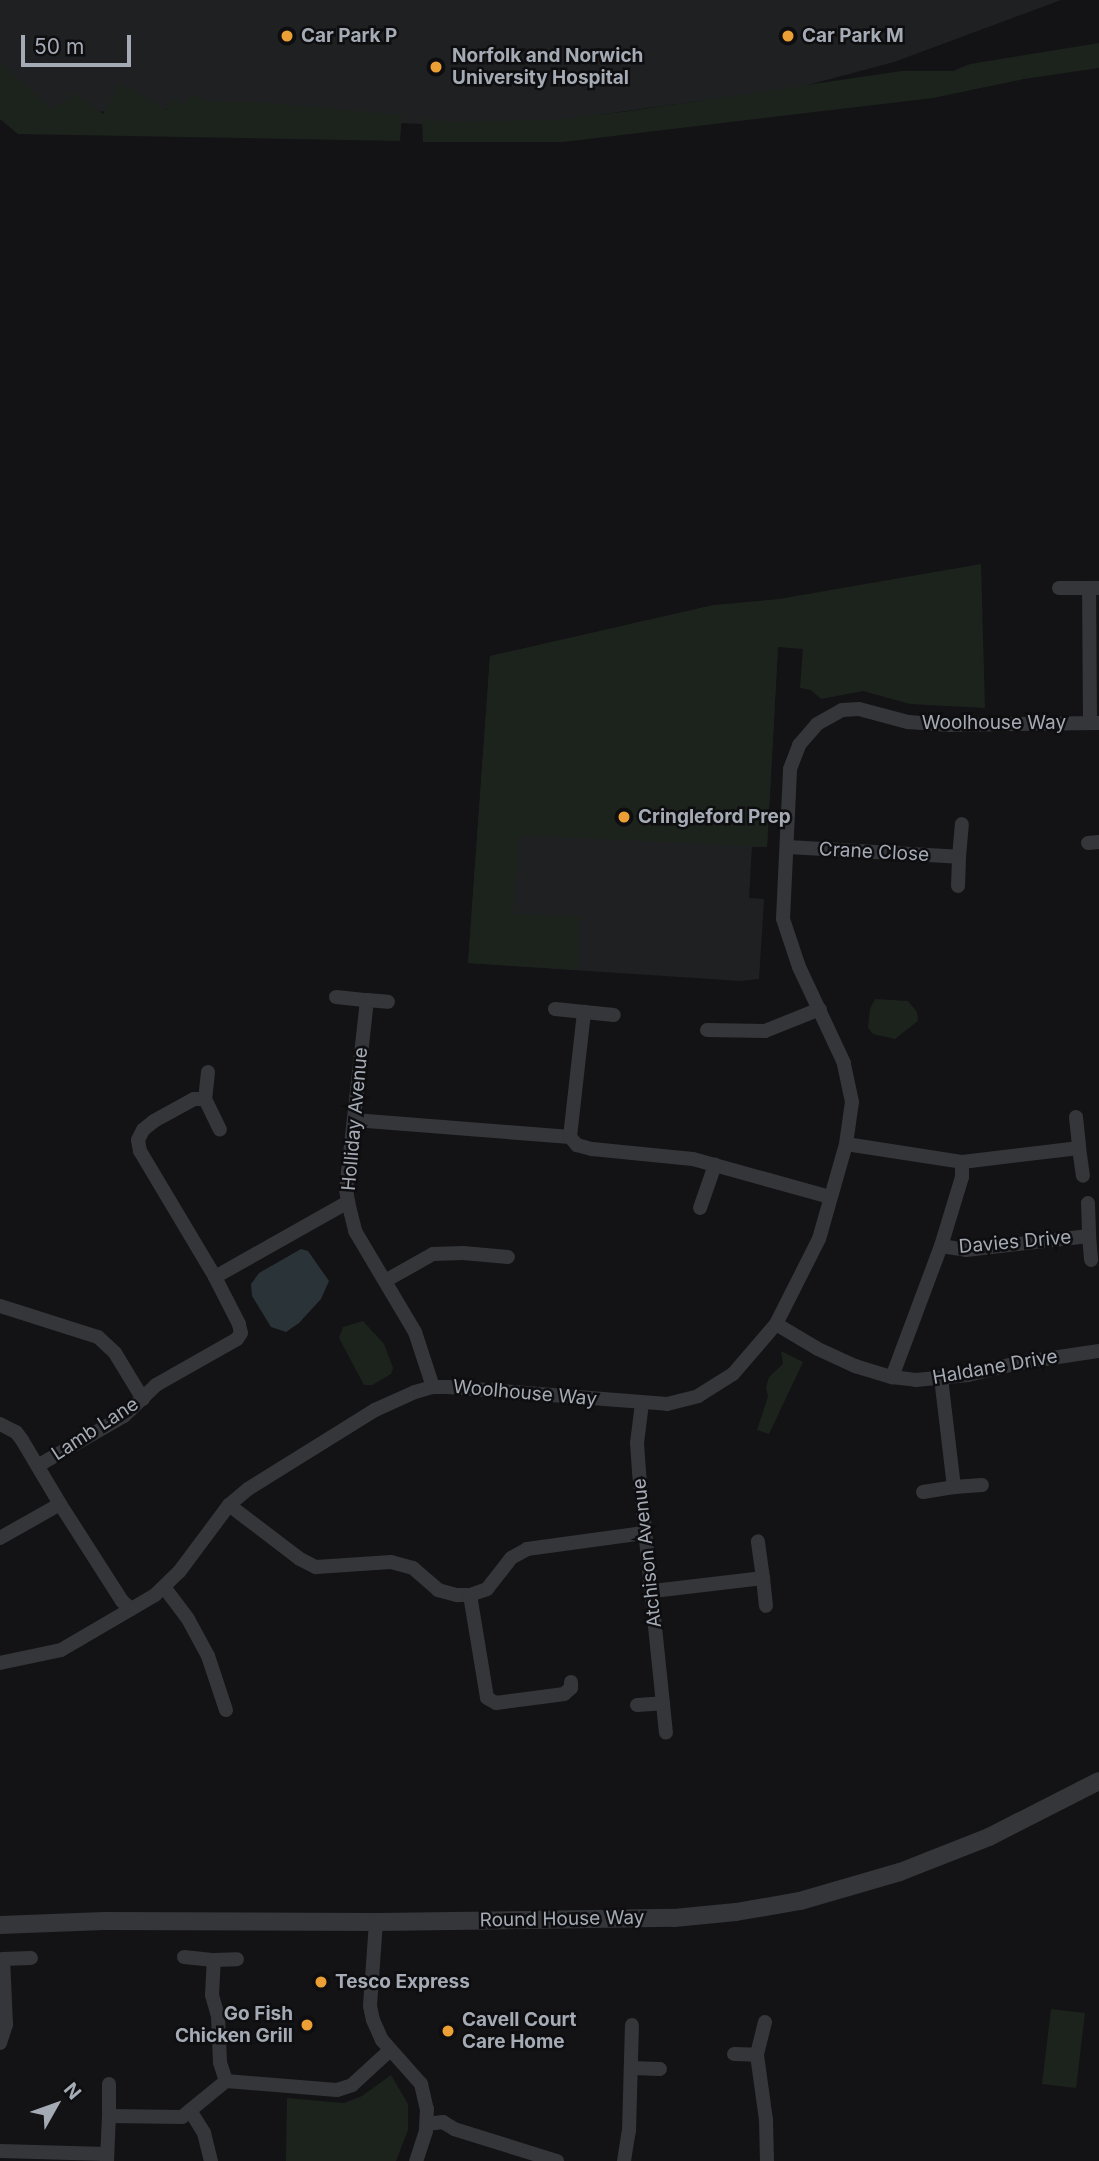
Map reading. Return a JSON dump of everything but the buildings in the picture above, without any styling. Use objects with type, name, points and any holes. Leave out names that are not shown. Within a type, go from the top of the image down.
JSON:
[{"type":"street","points":[[1059,588],[1094,588],[1095,723]]},
{"type":"street","name":"Woolhouse Way","points":[[0,1663],[61,1650],[131,1609],[164,1587],[229,1505],[248,1489],[375,1410],[433,1387],[642,1403],[681,1401],[716,1386],[733,1374],[776,1324],[820,1239],[846,1144],[852,1102],[844,1063],[799,967],[783,919],[793,757],[806,733],[829,716],[859,709],[908,722],[949,725],[1095,723]]},
{"type":"street","points":[[958,886],[962,824]]},
{"type":"street","name":"Crane Close","points":[[788,847],[959,857]]},
{"type":"street","points":[[336,997],[388,1002]]},
{"type":"street","name":"Holliday Avenue","points":[[367,1000],[348,1202],[355,1231],[415,1332],[433,1387]]},
{"type":"street","points":[[555,1009],[614,1015]]},
{"type":"street","points":[[708,1030],[765,1031],[820,1009]]},
{"type":"street","points":[[570,1138],[584,1012]]},
{"type":"street","points":[[208,1072],[205,1099],[220,1130]]},
{"type":"street","name":"Lamb Lane","points":[[131,1609],[122,1601],[60,1504],[39,1465],[124,1416],[156,1385],[237,1339],[241,1333],[215,1277],[140,1151],[138,1140],[143,1130],[154,1121],[194,1099],[205,1099]]},
{"type":"street","points":[[1076,1117],[1083,1176]]},
{"type":"street","points":[[354,1120],[570,1138],[577,1145],[592,1149],[693,1159],[830,1198]]},
{"type":"street","points":[[846,1144],[962,1162],[1079,1148]]},
{"type":"street","name":"Davies Drive","points":[[892,1377],[941,1246],[962,1177],[962,1162]]},
{"type":"street","points":[[700,1208],[715,1165]]},
{"type":"street","points":[[215,1277],[348,1202]]},
{"type":"street","name":"Davies Drive","points":[[1088,1203],[1091,1260]]},
{"type":"street","name":"Davies Drive","points":[[941,1246],[967,1250],[1089,1236]]},
{"type":"street","points":[[385,1281],[433,1254],[464,1253],[508,1257]]},
{"type":"street","points":[[0,1306],[98,1337],[115,1353],[143,1399]]},
{"type":"street","name":"Haldane Drive","points":[[776,1324],[818,1349],[892,1377],[941,1378],[1099,1351]]},
{"type":"street","points":[[941,1378],[954,1487]]},
{"type":"street","name":"Atchison Avenue","points":[[642,1403],[637,1443],[666,1733]]},
{"type":"street","points":[[0,1424],[16,1432],[39,1465]]},
{"type":"street","points":[[923,1492],[982,1485]]},
{"type":"street","points":[[0,1538],[60,1504]]},
{"type":"street","points":[[229,1505],[300,1559],[316,1567],[391,1562],[413,1569],[438,1590],[470,1595],[487,1589],[511,1558],[527,1549],[644,1533]]},
{"type":"street","points":[[758,1541],[766,1606]]},
{"type":"street","points":[[653,1591],[763,1578]]},
{"type":"street","points":[[164,1587],[188,1619],[208,1656],[226,1710]]},
{"type":"street","points":[[470,1595],[487,1698],[496,1703],[564,1694],[571,1688],[571,1682]]},
{"type":"street","points":[[637,1705],[663,1703]]},
{"type":"street","name":"Round House Way","points":[[0,1924],[674,1918],[736,1912],[800,1901],[858,1886],[940,1857],[989,1837],[1099,1781]]},
{"type":"street","points":[[376,1922],[370,2006],[377,2030],[390,2050],[421,2084],[427,2109],[427,2124],[416,2161]]},
{"type":"street","points":[[184,1957],[237,1959]]},
{"type":"street","points":[[0,2043],[6,2024],[2,1959],[32,1958]]},
{"type":"street","points":[[214,1960],[212,1995],[218,2016],[220,2062],[226,2081]]},
{"type":"street","points":[[765,2022],[757,2055],[766,2120],[767,2161]]},
{"type":"street","points":[[624,2161],[629,2131],[632,2025]]},
{"type":"street","points":[[109,2116],[182,2117],[226,2081],[309,2083],[337,2090],[352,2085],[390,2050]]},
{"type":"street","points":[[734,2054],[757,2055]]},
{"type":"street","points":[[632,2068],[660,2069]]},
{"type":"street","points":[[0,2151],[107,2158],[108,2084]]},
{"type":"street","points":[[191,2112],[204,2133],[211,2161]]},
{"type":"street","points":[[427,2124],[443,2122],[454,2129],[557,2161]]},
{"type":"shaded area","name":"Norfolk and Norwich University Hospital","points":[[0,0],[1061,0],[894,62],[800,87],[505,128],[360,121],[234,110],[149,109],[37,115],[0,73]]},
{"type":"shaded area","points":[[1099,43],[1099,68],[1024,79],[933,98],[563,142],[423,142],[422,118],[448,122],[551,120],[902,71],[953,71],[970,64]]},
{"type":"shaded area","points":[[0,63],[51,108],[64,103],[74,92],[103,114],[120,83],[167,110],[172,99],[187,105],[191,96],[214,102],[257,102],[402,115],[400,141],[18,134],[0,119]]},
{"type":"shaded area","name":"Cringleford Prep","points":[[981,564],[985,708],[910,704],[863,691],[821,699],[811,690],[800,688],[803,649],[778,647],[767,847],[519,835],[513,914],[580,917],[578,970],[468,963],[490,656],[714,605],[779,599]]},
{"type":"shaded area","name":"Cringleford Prep","points":[[714,605],[778,647],[767,847],[752,847],[749,898],[764,899],[759,979],[741,981],[468,963],[490,656]]},
{"type":"shaded area","points":[[875,999],[908,1001],[917,1012],[918,1021],[895,1039],[873,1034],[868,1028],[870,1009]]},
{"type":"shaded area","points":[[301,1249],[308,1251],[329,1281],[321,1299],[299,1323],[286,1332],[271,1327],[252,1296],[251,1284],[259,1273]]},
{"type":"shaded area","points":[[363,1321],[384,1344],[393,1368],[391,1374],[372,1385],[364,1385],[339,1338],[343,1327]]},
{"type":"shaded area","points":[[781,1351],[803,1362],[769,1434],[757,1430],[768,1397],[766,1387],[769,1377],[783,1364]]},
{"type":"shaded area","points":[[1051,2009],[1085,2013],[1076,2088],[1042,2084]]},
{"type":"shaded area","points":[[391,2075],[408,2104],[408,2130],[396,2161],[286,2161],[287,2098],[344,2103],[362,2096]]},
{"type":"place","name":"Car Park P","points":[[287,36]]},
{"type":"place","name":"Car Park M","points":[[788,36]]},
{"type":"place","name":"Norfolk and Norwich University Hospital","points":[[436,67]]},
{"type":"place","name":"Cringleford Prep","points":[[624,817]]},
{"type":"place","name":"Tesco Express","points":[[321,1982]]},
{"type":"place","name":"Go Fish Chicken Grill","points":[[307,2025]]},
{"type":"place","name":"Cavell Court Care Home","points":[[448,2031]]}]
